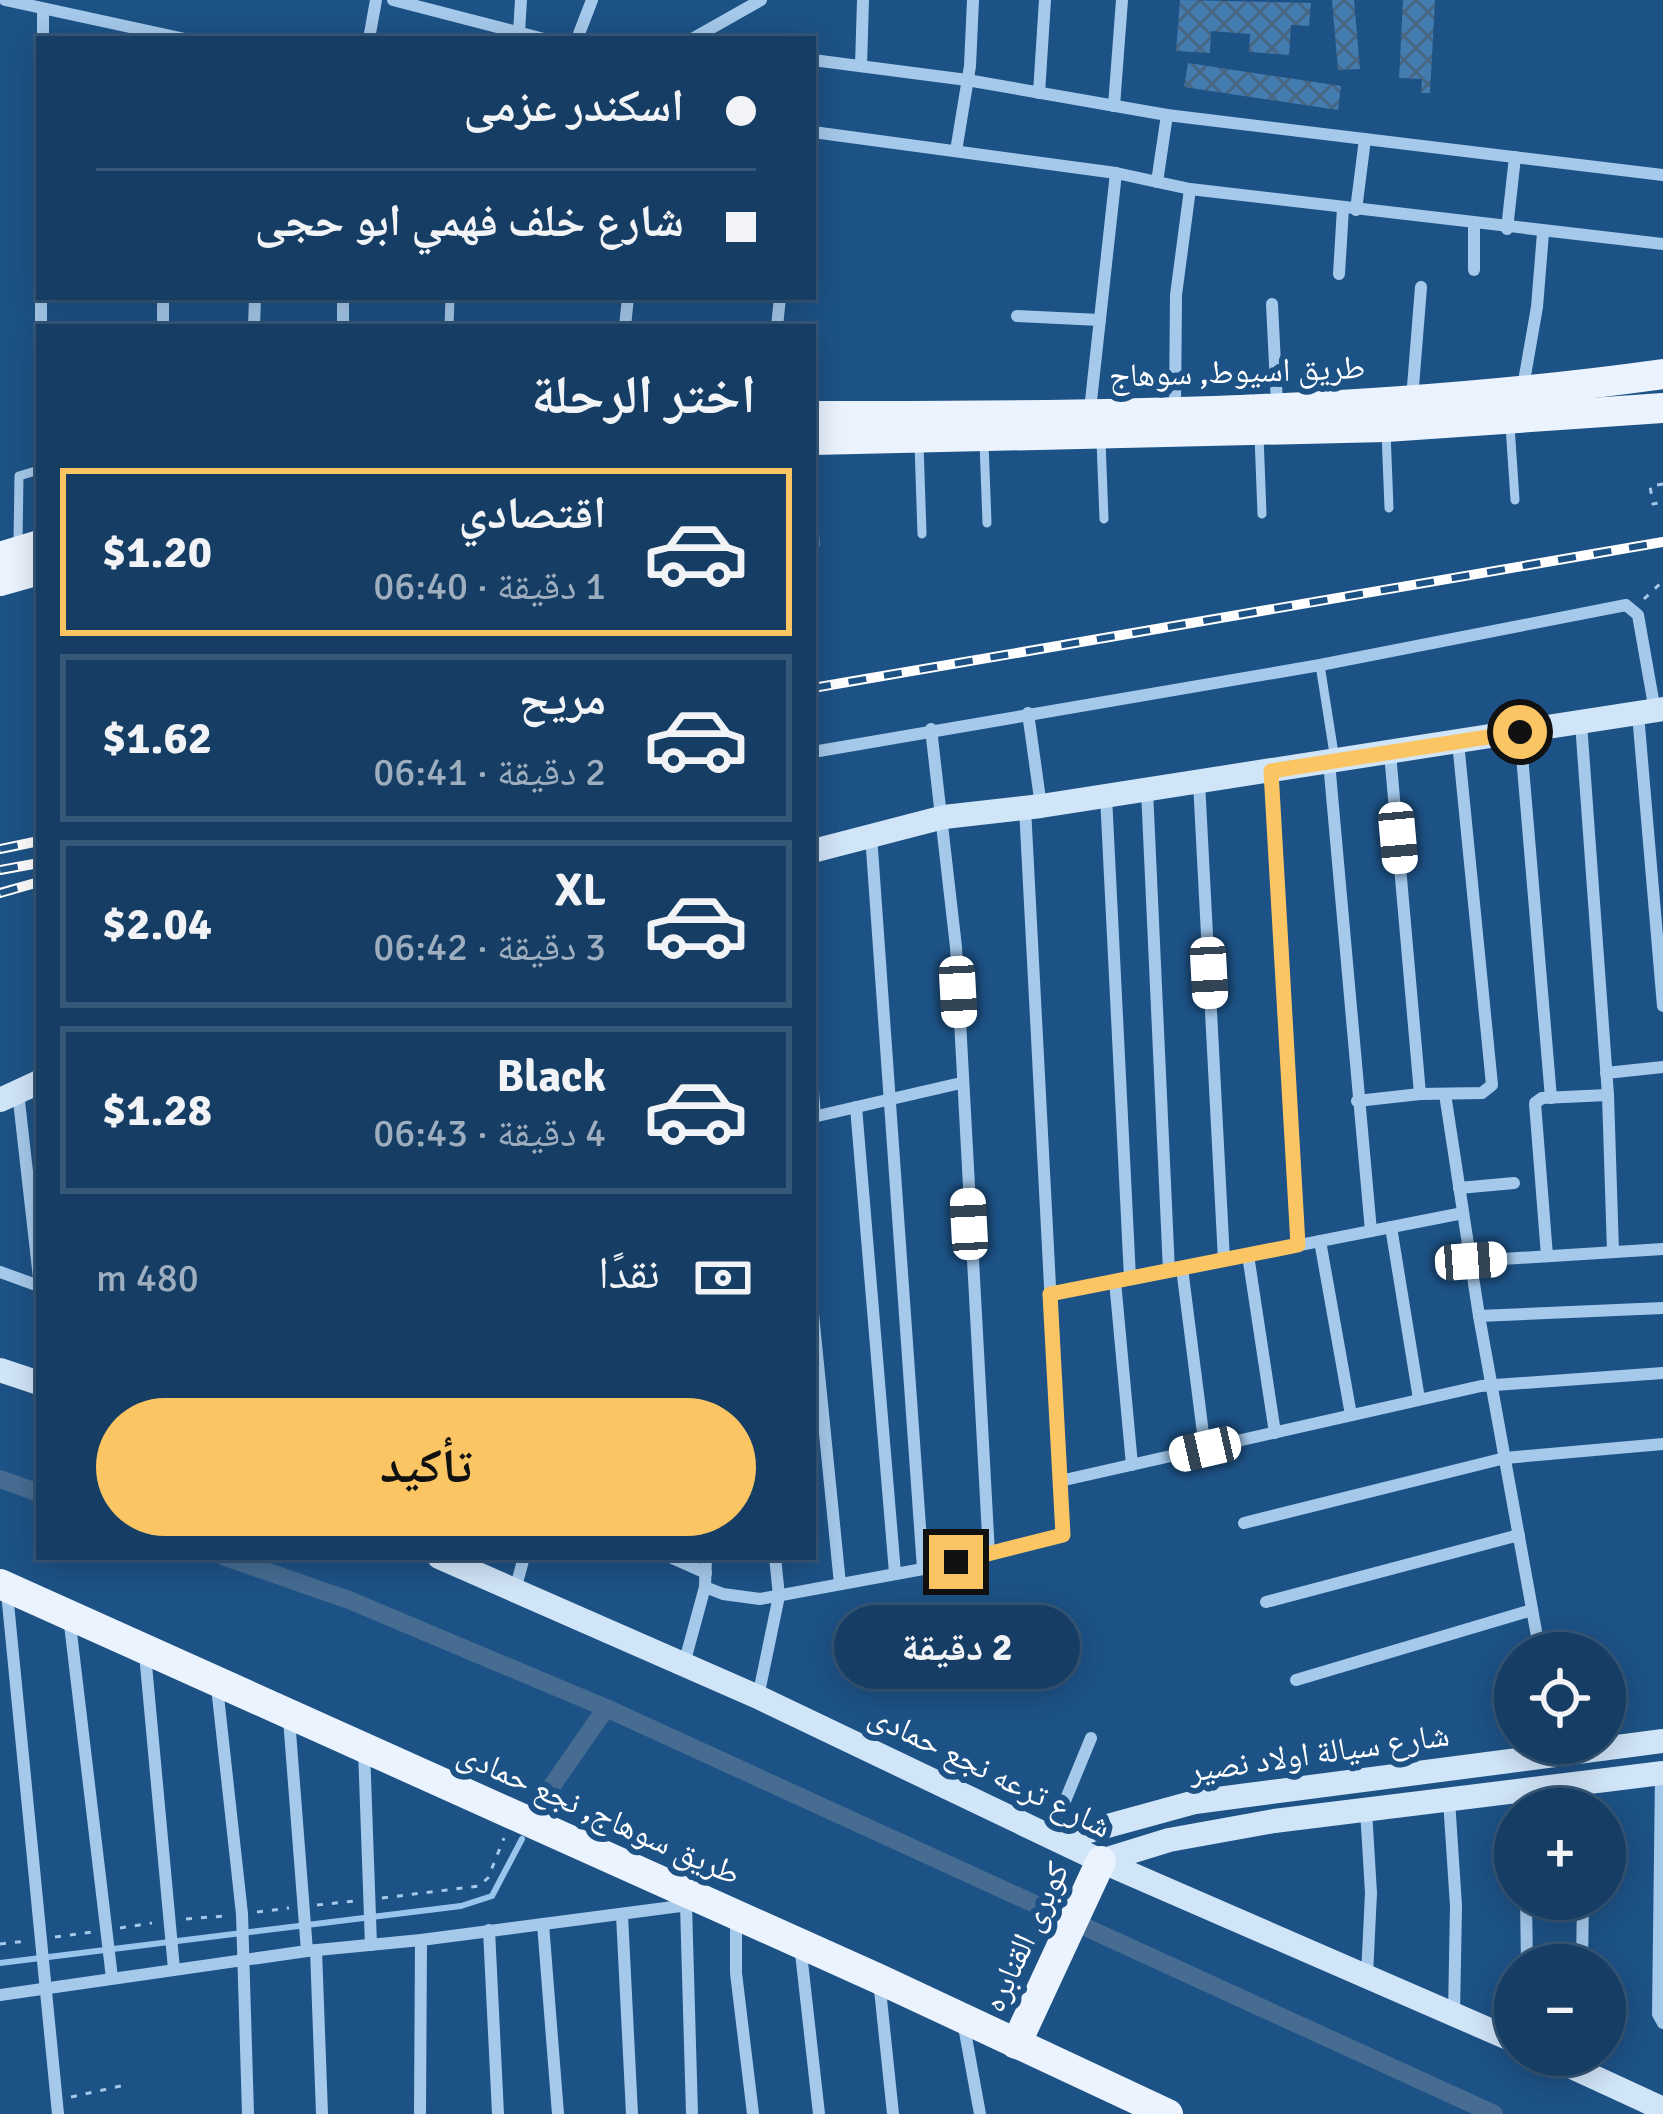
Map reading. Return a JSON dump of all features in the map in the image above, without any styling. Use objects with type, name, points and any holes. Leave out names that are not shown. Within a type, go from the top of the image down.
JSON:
[{"type":"main road","name":"طريق اسيوط, سوهاج","points":[[816,440],[984,438],[1175,410],[1386,427],[1516,407],[1663,374]]},
{"type":"main road","name":"طريق اسيوط, سوهاج","points":[[816,416],[1095,425],[1268,418],[1412,401],[1663,408]]},
{"type":"main road","points":[[2,564],[36,547]]},
{"type":"main road","points":[[2,564],[36,570]]},
{"type":"main road","name":"طريق سوهاج, نجع حمادى","points":[[3,1585],[1168,2114]]},
{"type":"main road","name":"كوبرى القنابره","points":[[1016,2044],[1101,1861]]},
{"type":"street","points":[[5,0],[163,36]]},
{"type":"street","points":[[370,36],[376,0]]},
{"type":"street","points":[[393,0],[450,7],[533,36]]},
{"type":"street","points":[[519,32],[521,0]]},
{"type":"street","points":[[578,36],[592,0]]},
{"type":"street","points":[[861,66],[862,0]]},
{"type":"street","points":[[956,151],[968,80],[973,0]]},
{"type":"street","points":[[1039,93],[1045,0]]},
{"type":"street","points":[[1114,106],[1122,0]]},
{"type":"street","points":[[697,36],[752,2]]},
{"type":"street","points":[[43,9],[43,36]]},
{"type":"street","points":[[816,60],[968,80],[1167,115],[1663,175]]},
{"type":"street","points":[[1157,182],[1167,115]]},
{"type":"street","points":[[816,132],[1115,173],[1190,189],[1663,244]]},
{"type":"street","points":[[1339,274],[1365,139]]},
{"type":"street","points":[[1507,229],[1515,157]]},
{"type":"street","points":[[1095,425],[1115,173]]},
{"type":"street","points":[[1175,410],[1177,295],[1190,189]]},
{"type":"street","points":[[1474,225],[1474,270]]},
{"type":"street","points":[[1516,407],[1538,307],[1543,233]]},
{"type":"street","points":[[1412,401],[1421,287]]},
{"type":"street","points":[[1268,418],[1272,304]]},
{"type":"street","points":[[1017,316],[1100,320]]},
{"type":"street","points":[[816,751],[1320,665],[1621,605],[1635,610],[1652,711],[1663,1006]]},
{"type":"street","points":[[816,850],[944,817],[1652,711]]},
{"type":"street","points":[[675,1560],[741,1598],[779,1596],[1062,1537],[1028,713]]},
{"type":"street","points":[[1581,723],[1606,1073],[1613,1252]]},
{"type":"street","points":[[931,729],[956,947],[989,1554]]},
{"type":"street","points":[[1520,732],[1551,1097]]},
{"type":"street","points":[[1357,1101],[1486,1092],[1492,1085],[1458,742]]},
{"type":"street","points":[[1390,753],[1420,1094]]},
{"type":"street","points":[[1332,762],[1371,1231]]},
{"type":"street","points":[[1271,771],[1298,1245]]},
{"type":"street","points":[[1199,782],[1224,1260]]},
{"type":"street","points":[[1147,790],[1176,1269],[1205,1449]]},
{"type":"street","points":[[1106,796],[1132,1466]]},
{"type":"street","points":[[871,834],[923,1569]]},
{"type":"street","points":[[1606,1073],[1663,1067]]},
{"type":"street","points":[[816,1117],[961,1083]]},
{"type":"street","points":[[19,1091],[36,1253]]},
{"type":"street","points":[[1445,1094],[1536,1632]]},
{"type":"street","points":[[1547,1256],[1534,1107],[1538,1099],[1607,1095]]},
{"type":"street","points":[[856,1107],[895,1573]]},
{"type":"street","points":[[1460,1189],[1514,1183]]},
{"type":"street","points":[[1050,1294],[1463,1213]]},
{"type":"street","points":[[1391,1227],[1419,1399]]},
{"type":"street","points":[[1320,1241],[1351,1415]]},
{"type":"street","points":[[1471,1261],[1663,1249]]},
{"type":"street","points":[[1248,1255],[1275,1433]]},
{"type":"street","points":[[0,1272],[36,1281]]},
{"type":"street","points":[[1479,1316],[1663,1308]]},
{"type":"street","points":[[816,1344],[840,1584]]},
{"type":"street","points":[[0,1370],[36,1382]]},
{"type":"street","points":[[1060,1480],[1492,1385],[1663,1372]]},
{"type":"street","points":[[1244,1523],[1505,1458],[1663,1444]]},
{"type":"street","points":[[1266,1602],[1519,1535]]},
{"type":"street","name":"شارع ترعه نجع حمادى","points":[[446,1560],[758,1697],[1101,1861],[1494,2032]]},
{"type":"street","points":[[515,1590],[523,1560]]},
{"type":"street","points":[[684,1664],[706,1580],[706,1560]]},
{"type":"street","points":[[758,1697],[779,1596],[775,1560]]},
{"type":"street","points":[[3,1585],[44,1939],[57,2107]]},
{"type":"street","points":[[1296,1680],[1532,1610]]},
{"type":"street","points":[[68,1612],[112,1978]]},
{"type":"street","points":[[144,1646],[174,1970]]},
{"type":"street","points":[[217,1680],[242,1914],[248,2114]]},
{"type":"street","points":[[289,1714],[322,2114]]},
{"type":"street","points":[[1055,1837],[1091,1738]]},
{"type":"street","name":"شارع سيالة اولاد نصير","points":[[1626,1743],[1663,1741]]},
{"type":"street","points":[[364,1749],[371,1945]]},
{"type":"street","name":"شارع سيالة اولاد نصير","points":[[1055,1837],[1195,1802],[1494,1757]]},
{"type":"street","points":[[1660,2019],[1662,1773]]},
{"type":"street","name":"شارع سيالة اولاد نصير","points":[[1609,1788],[1662,1773]]},
{"type":"street","points":[[1449,1800],[1456,1906],[1454,2014]]},
{"type":"street","name":"شارع سيالة اولاد نصير","points":[[1101,1861],[1204,1832],[1449,1800],[1494,1800]]},
{"type":"street","points":[[1366,1810],[1371,1893],[1367,1976]]},
{"type":"street","points":[[0,1995],[312,1950],[710,1908]]},
{"type":"street","points":[[692,2114],[710,1908]]},
{"type":"street","points":[[710,1908],[736,1973],[753,2114]]},
{"type":"street","points":[[622,1915],[632,2114]]},
{"type":"street","points":[[543,1924],[558,2114]]},
{"type":"street","points":[[489,1930],[498,2114]]},
{"type":"street","points":[[420,2114],[421,1940]]},
{"type":"street","points":[[800,1943],[819,2114]]},
{"type":"street","points":[[879,1979],[893,2114]]},
{"type":"street","points":[[963,2019],[980,2114]]},
{"type":"street","points":[[1601,2076],[1663,2109]]},
{"type":"lane","points":[[1514,500],[1516,407]]},
{"type":"lane","points":[[1262,514],[1268,418]]},
{"type":"lane","points":[[1095,425],[1104,519]]},
{"type":"lane","points":[[1386,427],[1389,508]]},
{"type":"lane","points":[[984,438],[987,523]]},
{"type":"lane","points":[[919,439],[922,534]]},
{"type":"lane","points":[[2,564],[19,541],[19,476],[36,471]]},
{"type":"lane","points":[[1320,665],[1332,762]]},
{"type":"path","points":[[1663,484],[1650,486],[1653,504],[1663,502]]},
{"type":"path","points":[[1635,610],[1663,581]]},
{"type":"path","points":[[0,1944],[484,1883],[513,1814]]},
{"type":"path","points":[[57,2107],[121,2086]]},
{"type":"building","points":[[1180,0],[1311,3],[1309,26],[1291,25],[1289,55],[1249,52],[1250,34],[1211,31],[1210,53],[1176,51]]},
{"type":"building","points":[[1332,0],[1354,0],[1360,69],[1338,70]]},
{"type":"building","points":[[1403,0],[1435,0],[1430,93],[1421,93],[1422,79],[1399,78]]},
{"type":"building","points":[[1188,63],[1341,86],[1338,110],[1184,87]]},
{"type":"waterway","points":[[0,1479],[36,1492]]},
{"type":"waterway","points":[[234,1560],[349,1600],[606,1708],[1494,2114]]},
{"type":"waterway","points":[[545,1796],[606,1708]]},
{"type":"waterway","points":[[0,1963],[461,1906],[492,1896],[522,1839]]},
{"type":"railway","points":[[816,687],[1663,542]]},
{"type":"railway","points":[[0,849],[36,842]]},
{"type":"railway","points":[[0,870],[36,864]]},
{"type":"railway","points":[[0,893],[36,883]]},
{"type":"route","points":[[956,1562],[1063,1535],[1050,1294],[1298,1245],[1271,771],[1520,732]]}]
